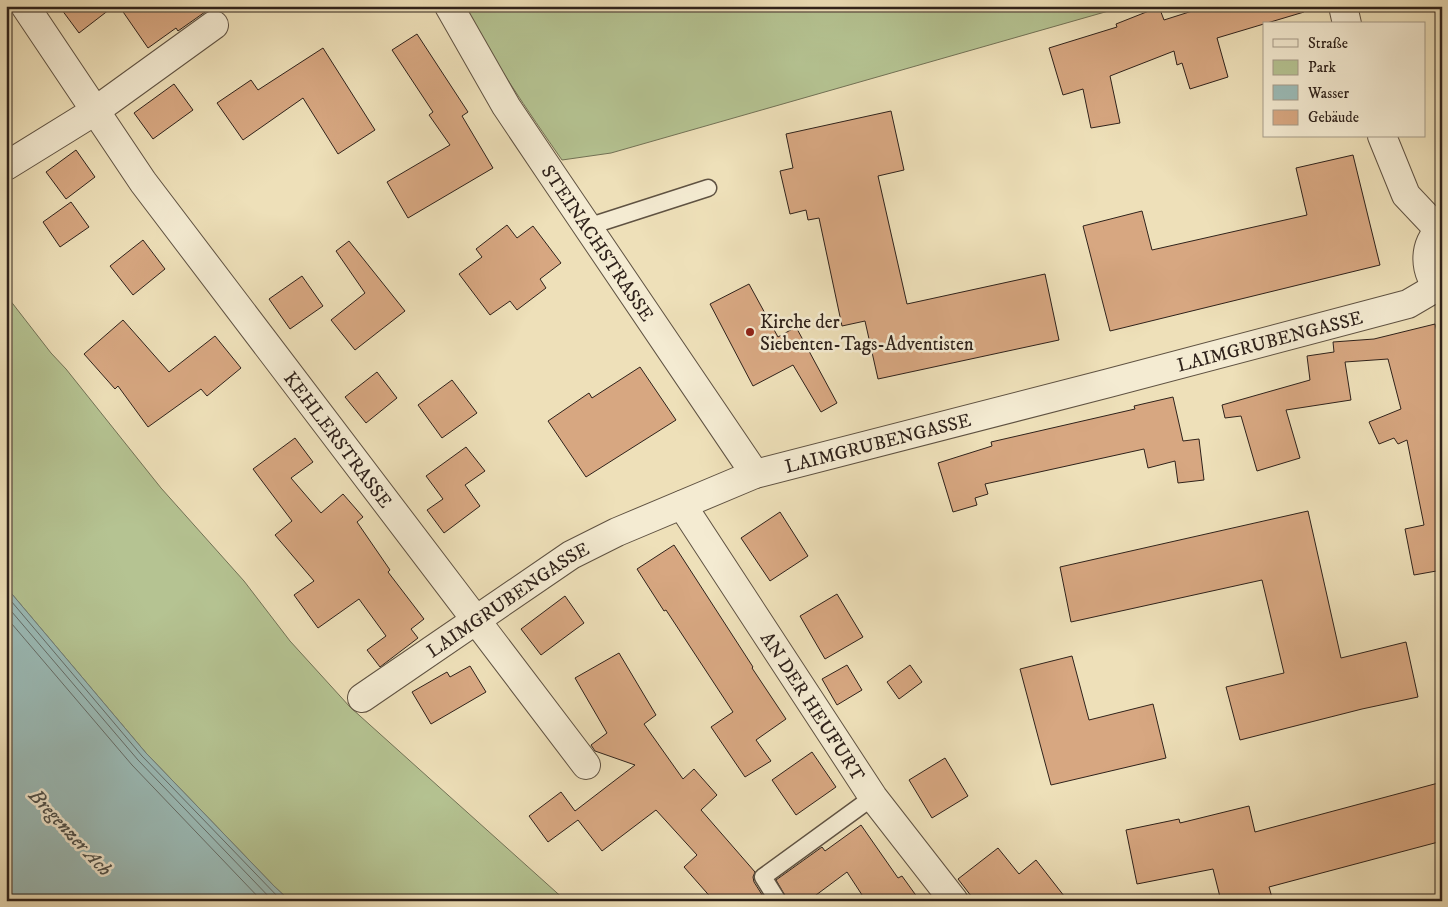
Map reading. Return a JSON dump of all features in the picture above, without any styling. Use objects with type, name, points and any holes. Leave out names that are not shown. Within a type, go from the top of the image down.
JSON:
[{"type":"street","name":"KEHLERSTRASSE","points":[[25,6],[143,182],[586,764]]},
{"type":"street","name":"STEINACHSTRASSE","points":[[449,6],[506,106],[755,474]]},
{"type":"street","points":[[1342,6],[1347,22]]},
{"type":"street","points":[[6,166],[94,111],[214,25]]},
{"type":"street","points":[[1383,138],[1406,195],[1440,229],[1432,240],[1427,264],[1431,276],[1439,289]]},
{"type":"street","name":"LAIMGRUBENGASSE","points":[[362,698],[571,555],[617,532],[755,474],[1408,304],[1439,289]]},
{"type":"street","name":"AN DER HEUFURT","points":[[682,505],[873,797],[954,901]]},
{"type":"lane","points":[[588,227],[708,188]]},
{"type":"lane","points":[[778,901],[763,877],[873,797]]},
{"type":"green space","points":[[464,6],[1126,6],[611,153],[562,160],[511,84]]},
{"type":"green space","points":[[6,295],[161,488],[244,581],[290,641],[350,707],[566,901],[290,901],[146,753],[6,587]]},
{"type":"water","name":"Bregenzer Ach","points":[[6,587],[146,753],[290,901],[6,901]]},
{"type":"building","points":[[59,6],[114,6],[79,33]]},
{"type":"building","points":[[119,6],[221,6],[215,10],[205,12],[178,31],[176,28],[148,48]]},
{"type":"building","points":[[1208,6],[1304,6],[1304,12],[1271,22],[1263,22],[1263,24],[1217,38],[1228,77],[1190,89],[1182,63],[1177,65],[1174,51],[1110,76],[1120,123],[1091,128],[1083,89],[1063,95],[1049,48],[1117,27],[1116,24],[1159,7],[1164,20]]},
{"type":"building","points":[[417,34],[468,112],[462,116],[493,168],[408,218],[387,182],[450,145],[429,115],[433,112],[392,50]]},
{"type":"building","points":[[323,48],[375,130],[338,154],[303,98],[243,140],[217,103],[251,80],[258,90]]},
{"type":"building","points":[[174,84],[193,110],[153,139],[134,113]]},
{"type":"building","points":[[891,111],[904,170],[878,176],[907,304],[1045,274],[1059,340],[878,379],[865,321],[842,326],[819,218],[808,220],[806,210],[790,214],[780,171],[793,168],[786,134]]},
{"type":"building","points":[[76,150],[95,177],[66,199],[46,172]]},
{"type":"building","points":[[1353,155],[1380,265],[1110,331],[1083,226],[1142,211],[1152,250],[1307,215],[1296,168]]},
{"type":"building","points":[[71,202],[89,227],[60,247],[43,222]]},
{"type":"building","points":[[507,225],[517,238],[533,226],[561,263],[540,279],[546,288],[517,310],[510,301],[490,315],[459,274],[482,257],[476,249]]},
{"type":"building","points":[[143,240],[165,269],[133,295],[110,266]]},
{"type":"building","points":[[349,241],[405,311],[355,350],[331,320],[365,293],[336,251]]},
{"type":"building","points":[[302,276],[323,306],[290,329],[269,299]]},
{"type":"building","name":"Kirche der Siebenten-Tags-Adventisten","points":[[749,284],[778,337],[796,327],[837,403],[821,412],[793,365],[753,386],[710,304]]},
{"type":"building","points":[[123,320],[169,372],[215,336],[241,368],[207,396],[201,389],[148,427],[118,386],[115,389],[84,354]]},
{"type":"building","points":[[1435,324],[1442,350],[1442,570],[1414,575],[1405,529],[1424,525],[1407,440],[1398,444],[1394,438],[1379,444],[1369,422],[1401,409],[1388,359],[1345,362],[1351,400],[1286,410],[1300,458],[1257,471],[1241,416],[1225,418],[1222,405],[1310,380],[1307,356],[1334,352],[1333,342],[1374,339]]},
{"type":"building","points":[[640,367],[676,420],[586,477],[548,421],[589,393],[592,398]]},
{"type":"building","points":[[377,372],[397,398],[366,423],[345,397]]},
{"type":"building","points":[[452,380],[477,413],[442,438],[418,405]]},
{"type":"building","points":[[1173,397],[1183,441],[1199,439],[1204,480],[1178,483],[1175,461],[1148,468],[1144,449],[985,484],[988,494],[975,498],[977,505],[953,512],[938,463],[992,446],[991,442],[1135,409],[1134,406]]},
{"type":"building","points":[[295,438],[313,462],[291,478],[321,513],[343,494],[363,517],[357,522],[390,570],[388,572],[424,619],[411,629],[418,638],[380,667],[367,650],[386,636],[359,599],[318,628],[294,595],[314,581],[275,535],[292,521],[253,469]]},
{"type":"building","points":[[466,447],[485,471],[465,485],[480,506],[444,533],[427,510],[443,499],[426,476]]},
{"type":"building","points":[[1308,511],[1341,658],[1406,642],[1418,697],[1240,740],[1226,687],[1284,673],[1262,580],[1071,622],[1060,567]]},
{"type":"building","points":[[780,512],[808,556],[770,581],[741,538]]},
{"type":"building","points":[[674,545],[786,719],[756,740],[771,761],[745,777],[711,727],[733,712],[637,569]]},
{"type":"building","points":[[837,594],[863,637],[825,659],[800,616]]},
{"type":"building","points":[[565,596],[584,623],[541,655],[521,629]]},
{"type":"building","points":[[619,653],[656,715],[644,724],[683,779],[694,769],[717,795],[701,810],[755,872],[754,882],[766,901],[714,901],[684,867],[697,855],[656,810],[602,851],[578,820],[548,842],[529,816],[561,792],[575,811],[635,765],[595,751],[591,745],[607,733],[575,678]]},
{"type":"building","points":[[1072,656],[1089,720],[1153,704],[1166,758],[1051,785],[1020,669]]},
{"type":"building","points":[[847,665],[862,690],[837,705],[822,679]]},
{"type":"building","points":[[910,665],[922,682],[899,699],[887,682]]},
{"type":"building","points":[[470,666],[486,692],[431,724],[412,692],[447,672],[450,677]]},
{"type":"building","points":[[812,752],[836,787],[796,815],[772,780]]},
{"type":"building","points":[[945,758],[968,796],[932,818],[909,780]]},
{"type":"building","points":[[1442,782],[1442,841],[1269,887],[1273,901],[1221,901],[1213,869],[1137,884],[1126,830],[1179,819],[1180,823],[1249,806],[1255,832]]},
{"type":"building","points":[[861,825],[898,878],[902,876],[920,901],[866,901],[847,872],[808,901],[788,901],[776,880],[822,847],[825,851]]},
{"type":"building","points":[[998,848],[1019,874],[1036,860],[1068,901],[975,901],[958,879]]},
{"type":"place","name":"Kirche der Siebenten-Tags-Adventisten","points":[[750,332]]}]
